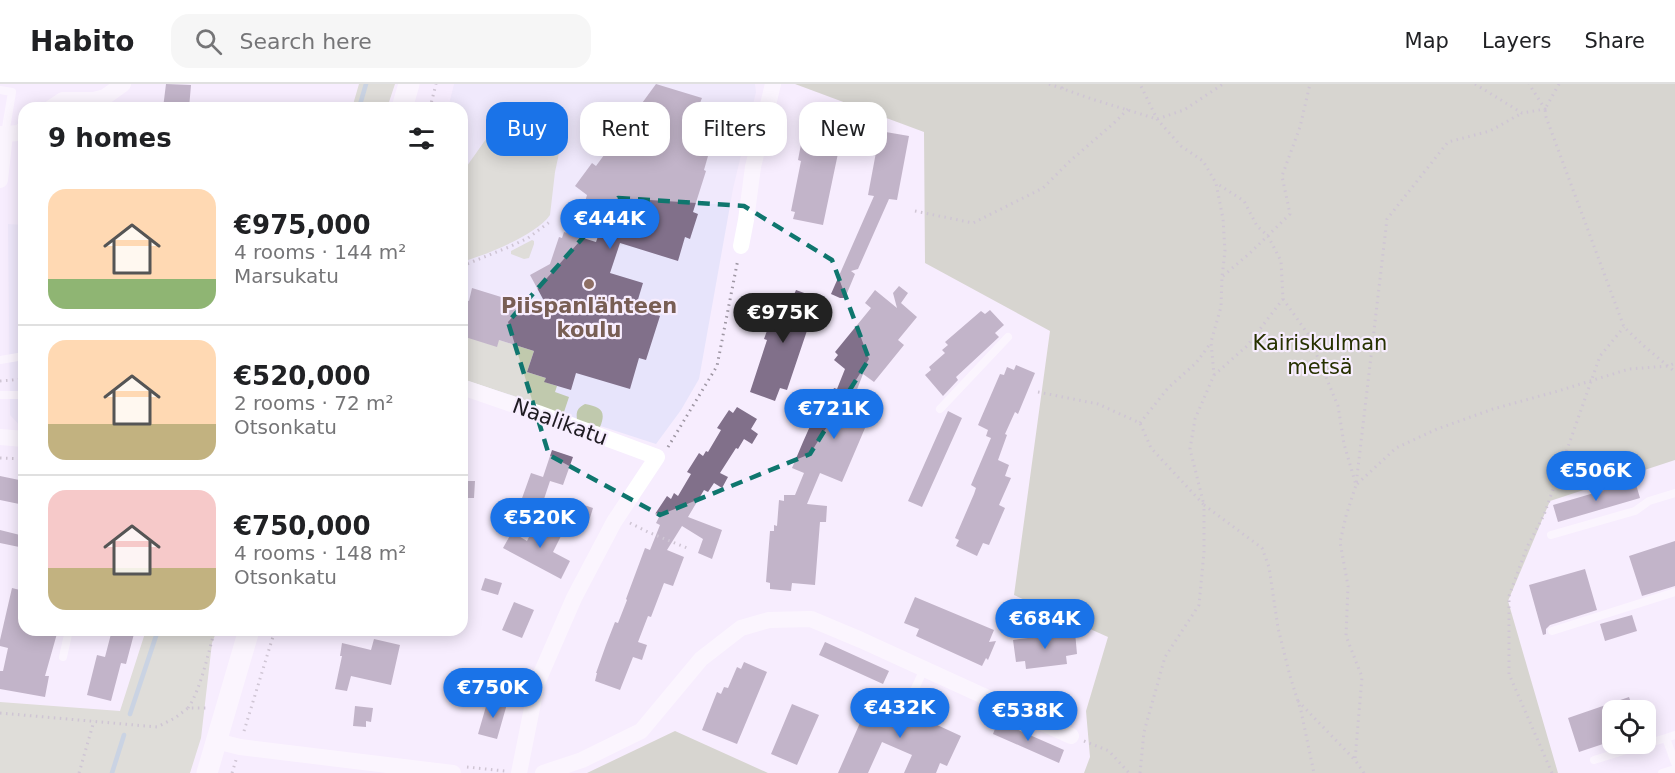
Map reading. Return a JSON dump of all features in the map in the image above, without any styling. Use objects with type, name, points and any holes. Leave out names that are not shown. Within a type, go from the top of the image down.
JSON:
[{"type":"street","points":[[60,102],[105,97],[123,84]]},
{"type":"street","points":[[404,102],[409,84]]},
{"type":"street","points":[[741,246],[753,166],[773,84]]},
{"type":"street","points":[[0,180],[2,134],[18,133]]},
{"type":"street","name":"Naalikatu","points":[[468,389],[657,457]]},
{"type":"street","points":[[0,437],[18,438]]},
{"type":"street","points":[[519,773],[537,683],[574,598],[618,516],[657,457]]},
{"type":"street","points":[[543,773],[582,760],[640,730],[701,660],[741,628],[769,620],[811,619],[1071,736]]},
{"type":"street","points":[[207,773],[247,636]]},
{"type":"street","points":[[216,741],[240,747],[453,773]]},
{"type":"lane","points":[[0,90],[13,88],[2,134]]},
{"type":"lane","points":[[940,409],[1008,337]]},
{"type":"lane","points":[[0,360],[18,357]]},
{"type":"lane","points":[[0,395],[18,395]]},
{"type":"lane","points":[[1551,535],[1635,511],[1649,501],[1675,494]]},
{"type":"lane","points":[[1552,631],[1675,592]]},
{"type":"lane","points":[[63,657],[68,636]]},
{"type":"lane","points":[[906,708],[924,669]]},
{"type":"lane","points":[[1594,760],[1671,737],[1675,763]]},
{"type":"lane","points":[[1662,773],[1675,769]]},
{"type":"path","points":[[432,102],[436,84]]},
{"type":"path","points":[[1049,84],[1157,119],[1184,110],[1223,84]]},
{"type":"path","points":[[1062,88],[1066,84]]},
{"type":"path","points":[[1140,84],[1157,119],[1181,146],[1203,160],[1216,183],[1223,219],[1225,251],[1221,308],[1211,342],[1196,363],[1168,388],[1140,423]]},
{"type":"path","points":[[1222,277],[1290,214],[1282,176],[1300,127],[1311,84]]},
{"type":"path","points":[[1475,84],[1522,113]]},
{"type":"path","points":[[1529,84],[1545,109],[1624,327],[1675,372]]},
{"type":"path","points":[[1545,109],[1559,84]]},
{"type":"path","points":[[915,211],[973,223],[1043,188],[1128,109]]},
{"type":"path","points":[[1355,760],[1362,677],[1346,636],[1348,586],[1340,542],[1356,485],[1387,219],[1448,142],[1490,131],[1522,113],[1545,109]]},
{"type":"path","points":[[1216,183],[1244,201],[1257,226],[1268,236],[1281,261],[1283,299],[1308,334],[1338,406],[1344,444],[1356,485]]},
{"type":"path","points":[[468,264],[509,247],[551,221]]},
{"type":"path","points":[[657,457],[669,446],[717,366],[741,246]]},
{"type":"path","points":[[1140,773],[1144,732],[1165,657],[1199,605],[1204,552],[1204,504],[1190,450],[1195,419],[1214,375],[1247,346],[1283,299]]},
{"type":"path","points":[[1211,342],[1214,375]]},
{"type":"path","points":[[1356,485],[1396,448],[1437,429],[1492,409],[1629,369],[1668,366],[1675,363]]},
{"type":"path","points":[[0,381],[18,380]]},
{"type":"path","points":[[1038,392],[1098,404],[1140,423],[1151,448],[1204,504],[1262,548],[1269,567],[1278,628],[1301,711],[1314,773]]},
{"type":"path","points":[[0,458],[18,459]]},
{"type":"path","points":[[618,516],[648,532],[687,548]]},
{"type":"path","points":[[0,713],[158,727],[175,718],[192,702],[212,636]]},
{"type":"path","points":[[232,773],[273,636]]},
{"type":"path","points":[[1297,700],[1355,760],[1364,773]]},
{"type":"path","points":[[188,708],[208,708],[248,719]]},
{"type":"path","points":[[79,773],[94,721]]},
{"type":"path","points":[[1071,736],[1109,751],[1129,773]]},
{"type":"highlighted area","points":[[618,198],[744,206],[832,260],[869,359],[810,454],[660,515],[549,455],[508,322]]},
{"type":"shaded area","name":"Piispanlähteen koulu","points":[[454,84],[755,84],[754,102],[682,102],[682,156],[741,156],[699,379],[681,410],[656,444],[468,383],[468,102],[450,102]]},
{"type":"shaded area","points":[[8,224],[18,225],[18,424],[10,415]]},
{"type":"green space","points":[[359,84],[395,84],[389,102],[354,102]]},
{"type":"green space","name":"Kairiskulman metsä","points":[[795,84],[1675,84],[1675,460],[1550,501],[1508,601],[1558,773],[1084,773],[1090,757],[1086,711],[1108,637],[1014,595],[1050,331],[925,263],[924,132],[887,118],[887,102],[843,102]]},
{"type":"green space","points":[[486,139],[486,156],[558,156],[550,215],[524,236],[468,260],[468,165]]},
{"type":"green space","points":[[532,240],[534,244],[529,258],[524,259],[511,254],[511,251]]},
{"type":"green space","points":[[468,337],[499,340],[534,351],[527,372],[546,378],[545,382],[557,386],[555,392],[569,397],[564,412],[557,415],[520,398],[468,381]]},
{"type":"green space","points":[[585,404],[601,410],[603,417],[600,427],[577,420],[578,410]]},
{"type":"green space","points":[[144,636],[215,636],[201,738],[190,773],[0,773],[0,702],[120,711]]},
{"type":"green space","points":[[675,731],[768,773],[587,773]]},
{"type":"building","points":[[166,84],[191,85],[190,102],[164,102]]},
{"type":"building","points":[[656,84],[702,98],[700,102],[682,102],[682,156],[708,156],[704,170],[706,171],[693,212],[698,214],[690,239],[685,237],[678,261],[620,243],[610,273],[643,283],[636,306],[660,316],[646,360],[639,358],[630,389],[576,373],[571,390],[544,382],[546,378],[527,372],[534,351],[499,340],[497,347],[468,338],[468,301],[472,288],[550,312],[530,275],[550,264],[559,237],[562,238],[564,232],[596,242],[604,219],[582,212],[587,195],[575,186],[592,163],[596,166],[603,156],[670,156],[670,102],[643,102]]},
{"type":"building","points":[[887,132],[909,136],[897,200],[889,199],[858,269],[851,271],[855,274],[845,298],[840,298],[831,294],[874,196],[868,195],[875,156],[887,156]]},
{"type":"building","points":[[799,155],[837,156],[823,225],[793,219],[795,212],[791,211],[801,161],[798,160]]},
{"type":"building","points":[[899,286],[908,293],[901,303],[917,317],[898,340],[904,345],[874,382],[863,374],[851,405],[871,414],[842,482],[820,473],[807,504],[827,506],[826,522],[820,522],[815,585],[792,583],[791,591],[770,589],[770,583],[766,582],[770,531],[774,531],[774,525],[777,526],[779,500],[784,501],[784,495],[795,495],[804,473],[792,468],[815,415],[818,416],[824,401],[828,402],[834,388],[837,389],[845,369],[834,360],[838,355],[835,352],[871,308],[865,303],[875,290],[897,308],[893,293]]},
{"type":"building","points":[[796,290],[818,298],[787,390],[780,388],[775,401],[750,392],[767,340],[764,339],[778,300],[781,301],[783,294],[793,297]]},
{"type":"building","points":[[990,310],[1004,325],[995,333],[999,337],[956,377],[958,380],[943,396],[925,375],[931,370],[929,367],[945,353],[942,350],[948,345],[945,342],[981,311],[985,314]]},
{"type":"building","points":[[1016,365],[1035,373],[1018,414],[1015,412],[1005,434],[1007,435],[998,460],[1009,465],[1005,476],[1011,478],[999,505],[1005,508],[989,545],[983,543],[977,556],[956,546],[959,540],[955,538],[974,494],[976,488],[971,485],[991,438],[986,436],[988,430],[978,425],[1000,374],[1004,375],[1007,367],[1014,370]]},
{"type":"building","points":[[737,407],[757,419],[751,429],[758,434],[752,444],[744,439],[738,449],[736,448],[720,473],[728,477],[722,488],[714,483],[708,492],[704,490],[688,517],[722,530],[712,559],[698,553],[703,539],[682,526],[667,550],[684,557],[673,586],[664,583],[651,617],[648,616],[638,642],[647,645],[642,660],[633,657],[620,690],[595,681],[606,645],[615,622],[618,623],[645,548],[650,550],[660,525],[656,523],[659,517],[655,514],[667,496],[671,499],[674,493],[678,496],[691,474],[687,472],[699,453],[703,456],[706,451],[708,452],[721,430],[717,428],[729,410],[733,413]]},
{"type":"building","points":[[948,411],[962,418],[922,507],[908,501]]},
{"type":"building","points":[[552,450],[573,457],[563,485],[550,481],[541,508],[521,501],[531,473],[543,477]]},
{"type":"building","points":[[0,476],[18,480],[18,504],[0,500]]},
{"type":"building","points":[[468,481],[475,481],[474,498],[468,498]]},
{"type":"building","points":[[1635,481],[1640,498],[1558,522],[1553,505]]},
{"type":"building","points":[[572,501],[593,508],[588,524],[566,517]]},
{"type":"building","points":[[537,521],[562,534],[553,552],[570,561],[561,579],[503,548],[512,532],[527,541]]},
{"type":"building","points":[[0,530],[18,534],[18,547],[0,543]]},
{"type":"building","points":[[1675,541],[1675,586],[1642,596],[1629,556]]},
{"type":"building","points":[[1585,569],[1597,610],[1550,625],[1546,629],[1546,634],[1543,635],[1529,585]]},
{"type":"building","points":[[485,578],[502,583],[498,595],[481,590]]},
{"type":"building","points":[[12,588],[18,590],[18,636],[56,636],[45,676],[49,676],[45,697],[0,689],[0,671],[3,671],[8,648],[0,646]]},
{"type":"building","points":[[915,597],[994,630],[989,642],[996,641],[988,660],[986,658],[982,666],[916,636],[919,629],[904,623]]},
{"type":"building","points":[[514,602],[534,610],[522,638],[502,630]]},
{"type":"building","points":[[1632,615],[1637,631],[1605,641],[1600,624]]},
{"type":"building","points":[[1075,632],[1077,654],[1066,656],[1067,664],[1026,669],[1025,661],[1016,662],[1013,640]]},
{"type":"building","points":[[110,636],[133,636],[126,664],[121,663],[111,701],[87,695],[97,655],[105,657]]},
{"type":"building","points":[[374,639],[400,645],[391,685],[351,676],[347,691],[335,689],[342,656],[340,656],[342,643],[371,650]]},
{"type":"building","points":[[825,642],[889,671],[883,684],[819,655]]},
{"type":"building","points":[[744,662],[767,672],[737,744],[702,730],[717,692],[721,694],[724,687],[728,688],[737,667],[741,669]]},
{"type":"building","points":[[919,694],[930,699],[922,718],[961,736],[947,766],[940,763],[936,773],[904,773],[912,755],[882,742],[868,773],[838,773],[870,700],[909,717]]},
{"type":"building","points":[[491,700],[507,704],[497,739],[478,734],[487,703],[490,704]]},
{"type":"building","points":[[792,704],[819,715],[797,765],[771,754]]},
{"type":"building","points":[[355,706],[373,708],[371,722],[366,721],[366,727],[353,726]]},
{"type":"building","points":[[1602,706],[1602,744],[1579,752],[1568,718]]},
{"type":"building","points":[[998,721],[1064,750],[1059,763],[993,734]]},
{"type":"waterway","points":[[361,102],[366,84]]},
{"type":"waterway","points":[[130,714],[156,636]]},
{"type":"waterway","points":[[112,773],[124,735]]},
{"type":"place","name":"Piispanlähteen koulu","points":[[589,284]]}]
